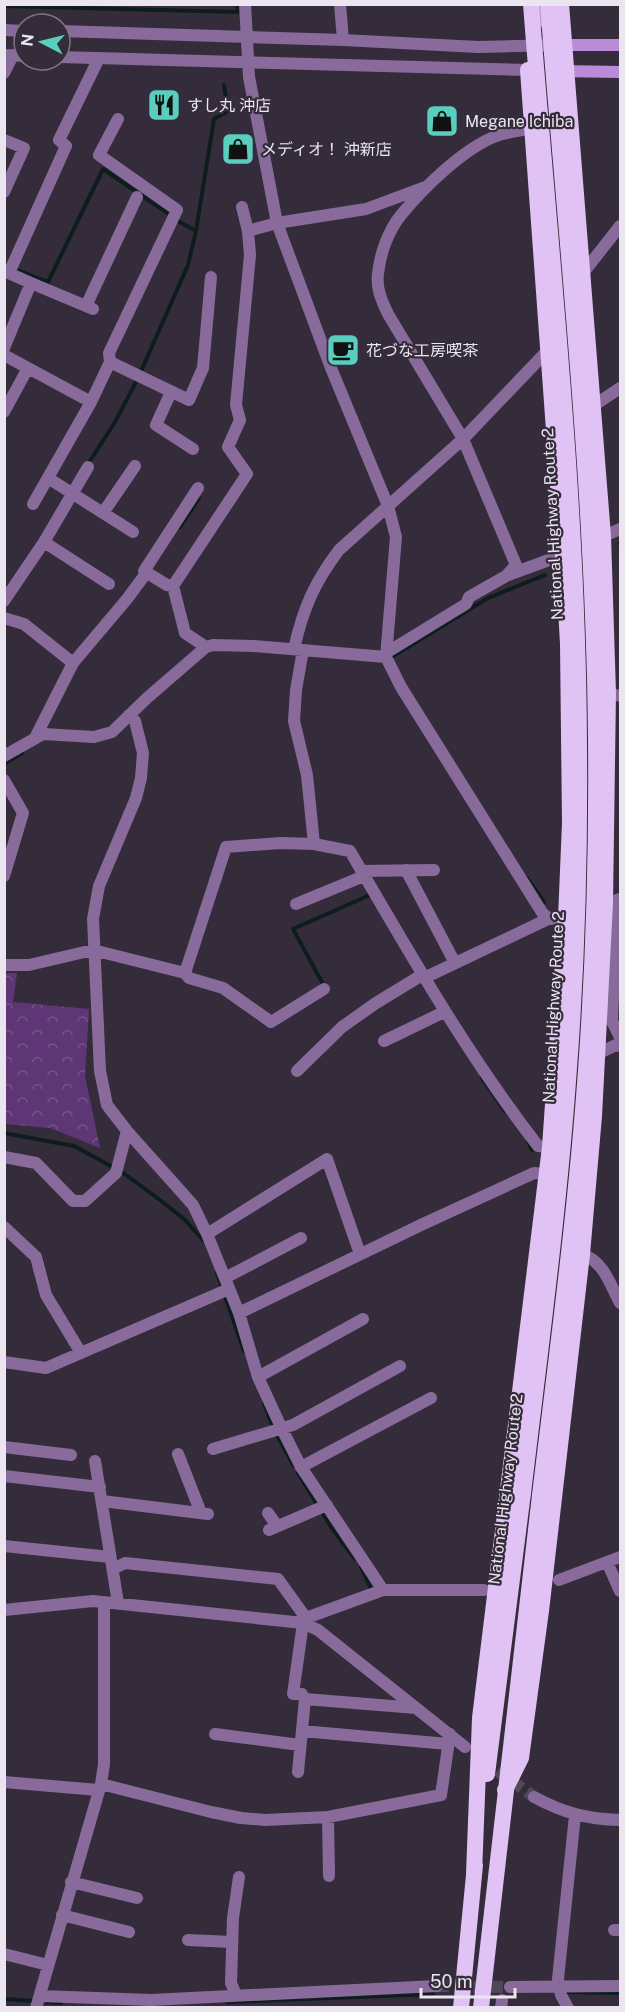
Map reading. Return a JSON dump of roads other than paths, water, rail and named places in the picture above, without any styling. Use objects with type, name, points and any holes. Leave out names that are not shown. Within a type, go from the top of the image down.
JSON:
[{"type":"highway","name":"National Highway Route 2","points":[[481,2007],[505,1790],[532,1494],[569,1067],[576,938],[579,775],[571,500],[531,4]]},
{"type":"highway","name":"National Highway Route 2","points":[[461,2007],[474,1874],[532,1494],[577,1177],[593,940],[596,786],[594,633],[587,497],[548,4]]},
{"type":"highway","points":[[505,1790],[521,1758],[541,1611],[582,1254],[613,901],[614,694],[561,4]]},
{"type":"highway","points":[[474,1874],[480,1718],[550,1147],[566,918],[569,801],[568,644],[528,70]]},
{"type":"highway","points":[[544,1195],[587,1199]]},
{"type":"main road","points":[[524,4],[528,70],[621,72]]},
{"type":"main road","points":[[531,4],[563,45],[621,45]]},
{"type":"street","points":[[245,4],[247,62],[277,224],[331,368],[388,506],[396,537],[386,655],[426,727],[548,919]]},
{"type":"street","points":[[340,4],[343,40]]},
{"type":"street","points":[[72,32],[246,36],[478,47],[563,45]]},
{"type":"street","points":[[72,57],[528,70]]},
{"type":"street","points":[[99,58],[59,140],[66,146],[7,272],[90,308],[137,197]]},
{"type":"street","points":[[4,73],[12,59]]},
{"type":"street","points":[[33,504],[91,402],[110,362],[109,353],[177,210],[99,155],[118,119]]},
{"type":"street","points":[[506,576],[516,564],[464,439],[388,314],[379,292],[378,276],[383,248],[400,216],[429,186],[466,153],[495,136],[532,128]]},
{"type":"street","points":[[4,140],[24,148],[4,192]]},
{"type":"street","points":[[248,231],[277,224],[366,210],[429,186]]},
{"type":"street","points":[[206,647],[186,633],[173,586],[248,474],[228,447],[240,420],[236,405],[249,255],[248,231],[242,207]]},
{"type":"street","points":[[583,273],[621,226]]},
{"type":"street","points":[[110,362],[189,400],[203,368],[211,277]]},
{"type":"street","points":[[4,348],[31,283]]},
{"type":"street","points":[[314,844],[307,775],[294,721],[302,617],[313,591],[339,550],[464,439],[549,350],[585,303]]},
{"type":"street","points":[[4,355],[91,402]]},
{"type":"street","points":[[5,412],[28,368]]},
{"type":"street","points":[[593,406],[621,388]]},
{"type":"street","points":[[171,392],[156,425],[193,449]]},
{"type":"street","points":[[103,513],[135,466]]},
{"type":"street","points":[[4,601],[44,542],[88,467]]},
{"type":"street","points":[[48,478],[133,532]]},
{"type":"street","points":[[173,586],[167,585],[144,571],[198,488]]},
{"type":"street","points":[[4,756],[43,734],[100,736],[112,732],[206,647],[213,645],[386,655],[466,604],[469,597],[483,587],[621,529]]},
{"type":"street","points":[[44,542],[109,584]]},
{"type":"street","points":[[35,738],[73,663],[148,573]]},
{"type":"street","points":[[4,618],[24,624],[73,663]]},
{"type":"street","points":[[131,717],[142,753],[141,778],[136,798],[99,886],[93,919],[100,1071],[107,1105],[193,1205],[238,1313],[258,1377],[280,1428],[301,1467],[383,1590]]},
{"type":"street","points":[[4,780],[23,813],[4,876]]},
{"type":"street","points":[[185,973],[226,847],[281,843],[314,844],[350,851],[444,1012],[487,1078],[538,1146],[550,1147]]},
{"type":"street","points":[[406,870],[455,963]]},
{"type":"street","points":[[296,904],[363,873],[434,870]]},
{"type":"street","points":[[297,1071],[342,1027],[376,1003],[423,977],[548,919],[566,918],[613,901],[616,920],[612,1021],[621,1037]]},
{"type":"street","points":[[4,966],[29,965],[93,954],[185,973],[189,978],[223,988],[272,1022],[324,989]]},
{"type":"street","points":[[384,1041],[444,1012]]},
{"type":"street","points":[[599,1053],[621,1046]]},
{"type":"street","points":[[4,1158],[36,1163],[73,1201],[85,1200],[117,1170],[127,1131]]},
{"type":"street","points":[[207,1234],[327,1159],[360,1254]]},
{"type":"street","points":[[238,1313],[534,1173],[546,1174]]},
{"type":"street","points":[[4,1227],[36,1257],[46,1295],[81,1353]]},
{"type":"street","points":[[4,1362],[46,1368],[216,1295],[301,1238]]},
{"type":"street","points":[[582,1254],[593,1258],[599,1264],[621,1303]]},
{"type":"street","points":[[258,1377],[363,1319]]},
{"type":"street","points":[[213,1449],[293,1425],[400,1366]]},
{"type":"street","points":[[301,1467],[431,1398]]},
{"type":"street","points":[[4,1447],[71,1455]]},
{"type":"street","points":[[102,1501],[205,1513],[178,1454]]},
{"type":"street","points":[[95,1461],[118,1603]]},
{"type":"street","points":[[4,1476],[100,1487]]},
{"type":"street","points":[[268,1513],[273,1528],[326,1505]]},
{"type":"street","points":[[4,1546],[111,1563],[278,1579],[305,1621],[416,1708],[449,1739],[465,1747]]},
{"type":"street","points":[[559,1580],[621,1557]]},
{"type":"street","points":[[607,1562],[621,1591]]},
{"type":"street","points":[[4,1610],[66,1603],[104,1602],[305,1621],[383,1590],[484,1590]]},
{"type":"street","points":[[104,1602],[104,1764],[100,1787],[38,2002],[151,2000],[436,1986]]},
{"type":"street","points":[[302,1694],[293,1694],[305,1621]]},
{"type":"street","points":[[298,1772],[305,1699],[416,1708]]},
{"type":"street","points":[[302,1731],[449,1739]]},
{"type":"street","points":[[215,1734],[300,1745]]},
{"type":"street","points":[[4,1782],[100,1787],[241,1818],[303,1820],[441,1795],[449,1739]]},
{"type":"street","points":[[534,1797],[575,1815],[595,1819],[621,1820]]},
{"type":"street","points":[[568,2007],[560,1991],[558,1978],[575,1815]]},
{"type":"street","points":[[328,1817],[329,1876]]},
{"type":"street","points":[[236,1995],[231,1983],[232,1942],[239,1877]]},
{"type":"street","points":[[71,1882],[137,1898]]},
{"type":"street","points":[[62,1915],[129,1932]]},
{"type":"street","points":[[188,1940],[232,1942]]},
{"type":"street","points":[[4,1954],[48,1965]]},
{"type":"street","points":[[510,1987],[560,1991],[621,1986]]},
{"type":"waterway","points":[[4,6],[238,12],[237,4]]},
{"type":"waterway","points":[[142,369],[188,265],[196,231],[214,119],[228,111],[224,85]]},
{"type":"waterway","points":[[17,270],[48,282],[103,169],[169,214]]},
{"type":"waterway","points":[[178,221],[196,231]]},
{"type":"waterway","points":[[88,464],[115,422],[136,382]]},
{"type":"waterway","points":[[180,527],[199,498]]},
{"type":"waterway","points":[[390,658],[488,598],[545,575]]},
{"type":"waterway","points":[[4,764],[22,753]]},
{"type":"waterway","points":[[527,878],[544,902]]},
{"type":"waterway","points":[[324,986],[293,929],[370,895]]},
{"type":"waterway","points":[[482,1078],[505,1111]]},
{"type":"waterway","points":[[4,1133],[74,1146],[122,1172],[184,1219],[204,1241]]},
{"type":"waterway","points":[[528,1141],[532,1150]]},
{"type":"waterway","points":[[217,1273],[244,1351]]},
{"type":"waterway","points":[[264,1403],[274,1430],[294,1466]]},
{"type":"waterway","points":[[298,1473],[333,1530],[355,1559]]},
{"type":"waterway","points":[[361,1567],[370,1587]]},
{"type":"waterway","points":[[567,1992],[620,1993]]},
{"type":"waterway","points":[[227,2002],[433,1994]]},
{"type":"waterway","points":[[4,1999],[32,2001]]},
{"type":"waterway","points":[[46,2002],[61,2003]]},
{"type":"tunnel","points":[[483,1760],[534,1797]]},
{"type":"tunnel","points":[[437,1986],[510,1987]]},
{"type":"place","name":"すし丸 沖店","points":[[164,105]]},
{"type":"place","name":"Megane Ichiba","points":[[442,121]]},
{"type":"place","name":"メディオ！ 沖新店","points":[[238,149]]},
{"type":"place","name":"花づな工房喫茶","points":[[343,350]]}]
